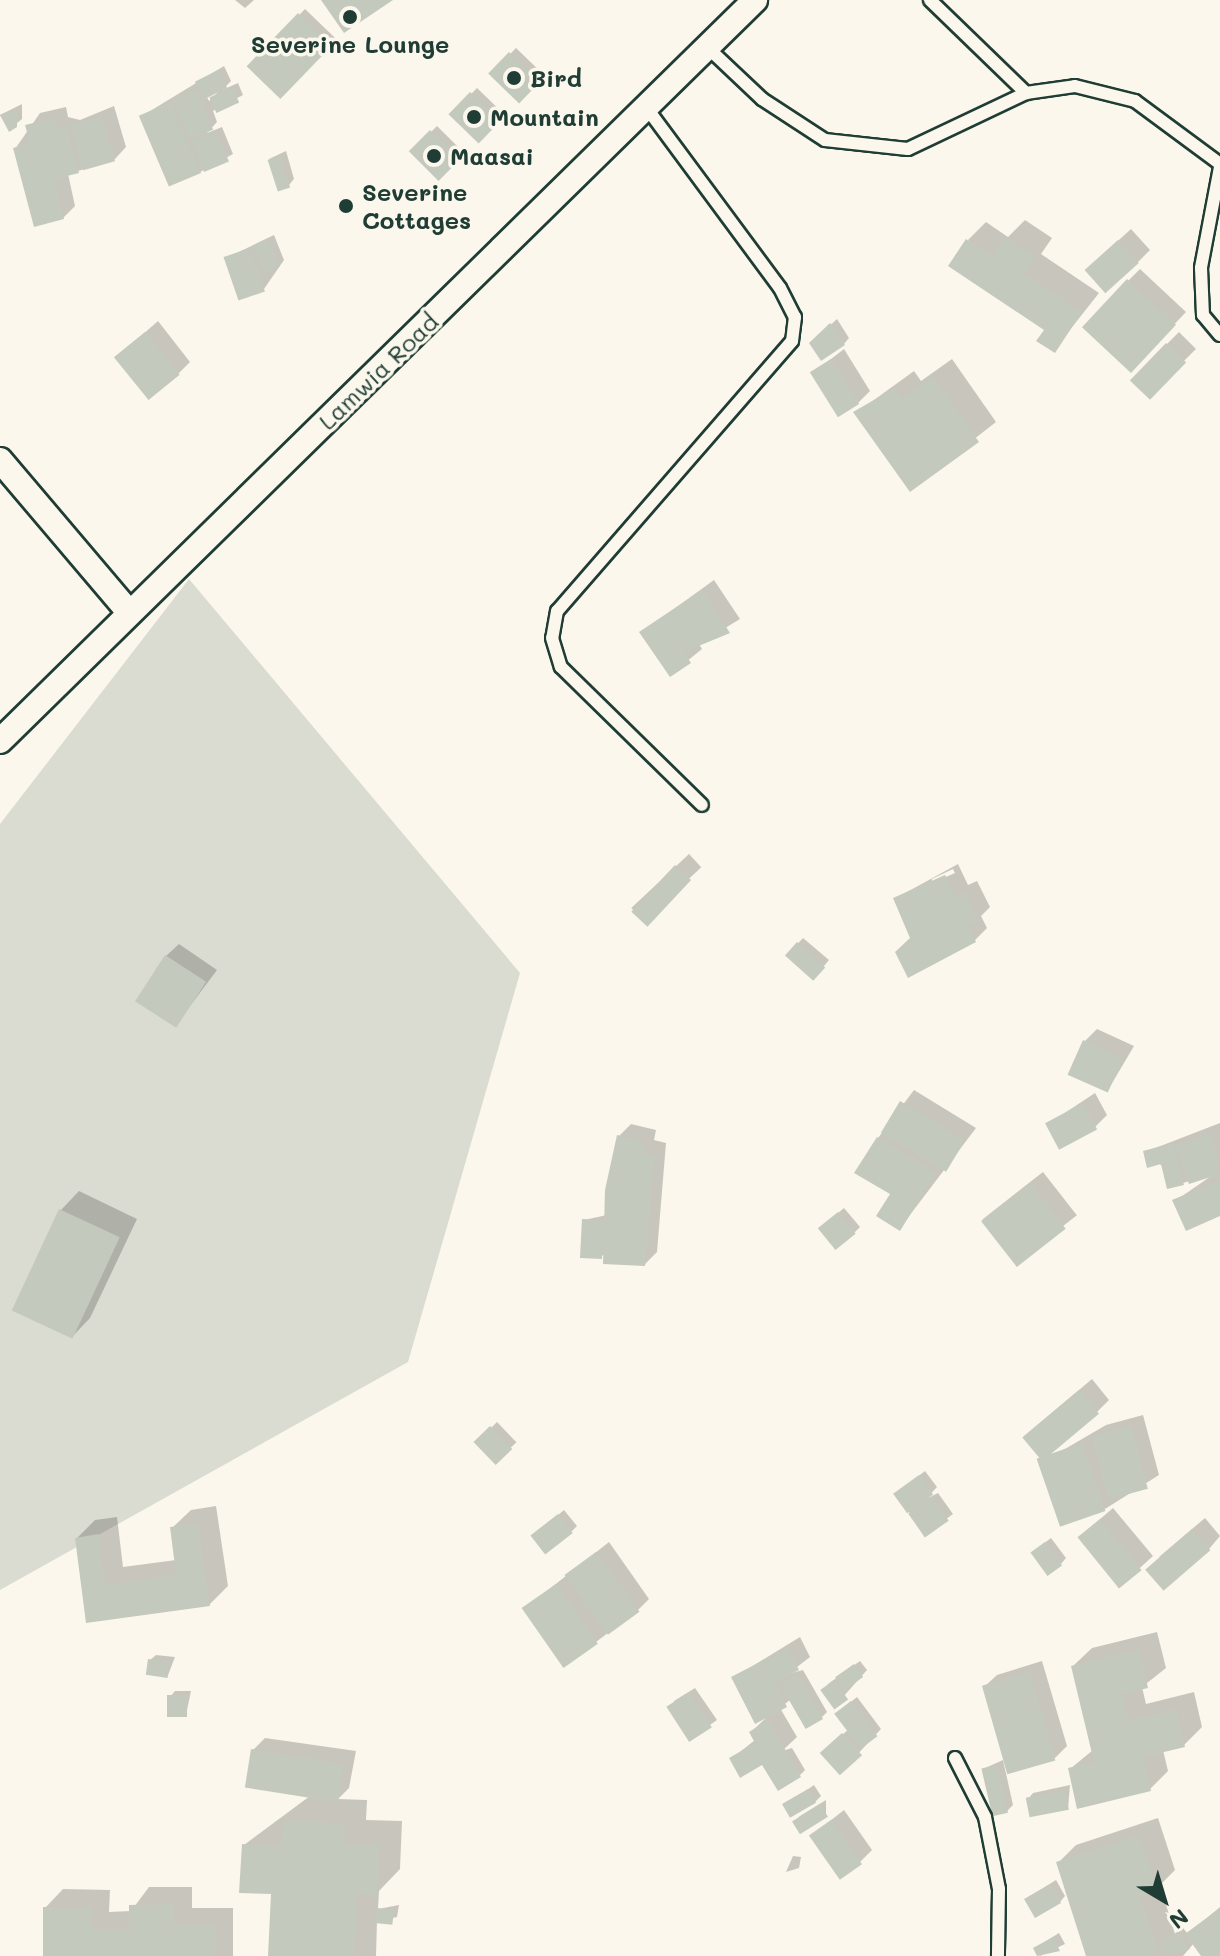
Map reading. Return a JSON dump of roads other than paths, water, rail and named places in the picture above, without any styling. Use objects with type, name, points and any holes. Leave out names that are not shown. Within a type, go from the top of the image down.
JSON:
[{"type":"street","name":"Lamwia Road","points":[[0,741],[755,0]]},
{"type":"street","points":[[0,460],[129,612]]},
{"type":"lane","points":[[930,0],[1026,93]]},
{"type":"lane","points":[[707,47],[762,99],[825,140],[908,149],[1026,93],[1075,86],[1135,101],[1220,166],[1201,268],[1203,315],[1220,335]]},
{"type":"lane","points":[[646,107],[780,288],[795,317],[792,341],[557,611],[552,638],[561,667],[702,805]]},
{"type":"lane","points":[[955,1758],[985,1817],[999,1889],[998,1956]]},
{"type":"place","name":"Severine Lounge","points":[[350,17]]},
{"type":"place","name":"Bird","points":[[514,78]]},
{"type":"place","name":"Mountain","points":[[474,117]]},
{"type":"place","name":"Maasai","points":[[434,156]]},
{"type":"place","name":"Severine Cottages","points":[[346,206]]}]
